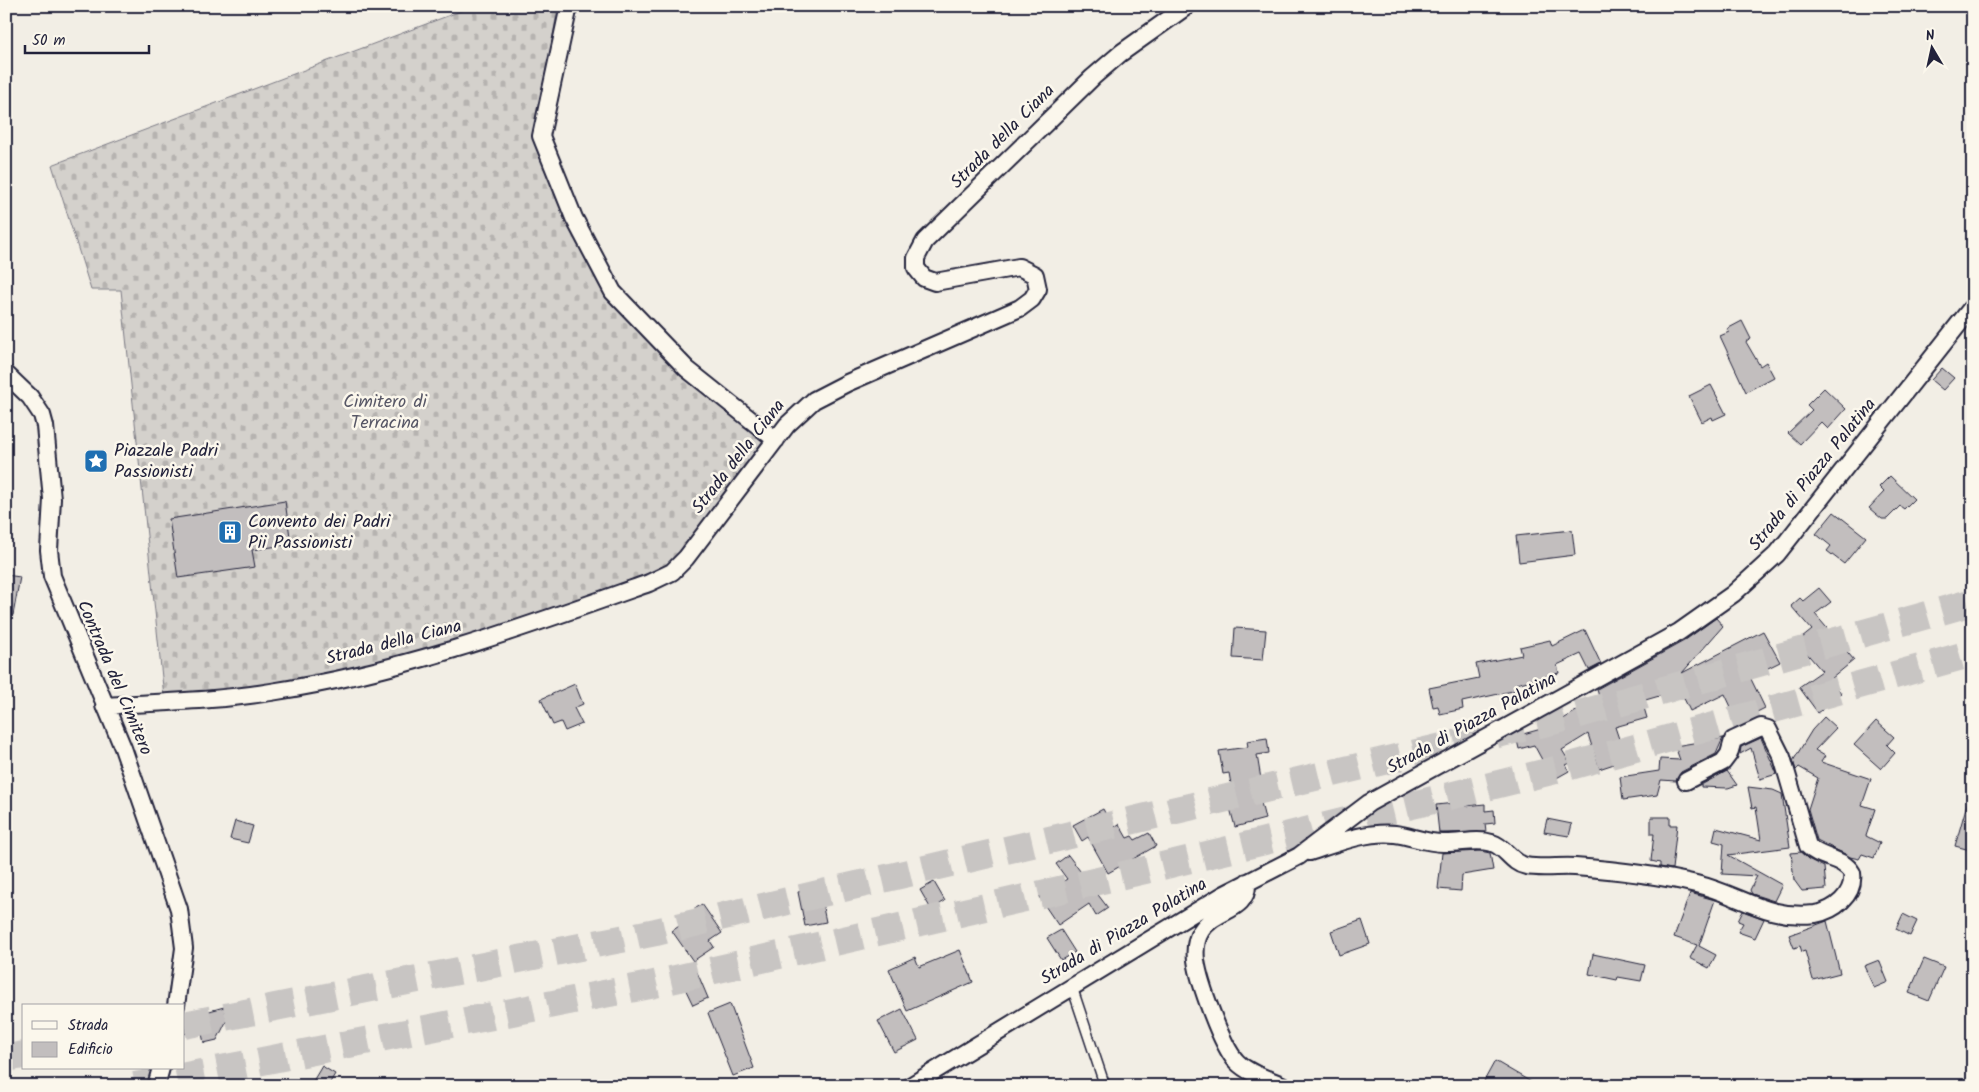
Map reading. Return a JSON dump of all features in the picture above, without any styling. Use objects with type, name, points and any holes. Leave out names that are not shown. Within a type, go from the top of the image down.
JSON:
[{"type":"street","points":[[569,6],[541,136],[574,218],[613,292],[688,368],[776,440]]},
{"type":"street","name":"Strada della Ciana","points":[[104,706],[270,692],[412,661],[475,644],[649,583],[672,572],[682,563],[796,416],[824,394],[1005,315],[1032,299],[1038,289],[1038,280],[1032,272],[1026,269],[1006,268],[935,282],[919,272],[915,263],[918,252],[925,242],[1093,77],[1121,53],[1186,6]]},
{"type":"street","name":"Strada di Piazza Palatina","points":[[910,1086],[1247,882],[1299,856],[1369,803],[1643,653],[1686,627],[1740,589],[1770,562],[1796,531],[1973,306]]},
{"type":"street","name":"Contrada del Cimitero","points":[[6,374],[30,397],[44,420],[52,499],[49,550],[52,576],[104,706],[123,748],[179,909],[184,948],[176,1004]]},
{"type":"street","points":[[1299,856],[1361,836],[1394,834],[1432,842],[1494,843],[1515,861],[1527,866],[1585,868],[1692,883],[1729,894],[1759,909],[1774,913],[1821,912],[1832,908],[1845,897],[1851,885],[1852,873],[1845,865],[1818,855],[1808,846],[1782,757],[1768,729],[1761,727],[1733,740],[1729,754],[1723,762],[1686,781]]},
{"type":"street","points":[[1247,882],[1246,895],[1243,900],[1215,916],[1201,931],[1196,943],[1196,960],[1202,985],[1233,1057],[1250,1072],[1284,1086]]},
{"type":"street","points":[[156,1086],[160,1070]]},
{"type":"lane","points":[[1072,987],[1105,1086]]},
{"type":"green space","name":"Cimitero di Terracina","points":[[474,6],[558,6],[536,139],[606,296],[764,440],[673,570],[453,657],[165,706],[121,290],[91,290],[52,165]]},
{"type":"building","points":[[1742,321],[1751,339],[1746,342],[1760,366],[1766,362],[1774,377],[1746,392],[1720,336],[1729,332],[1727,329]]},
{"type":"building","points":[[1942,368],[1954,378],[1943,390],[1931,380]]},
{"type":"building","points":[[1711,385],[1726,414],[1713,420],[1712,417],[1702,422],[1689,396]]},
{"type":"building","points":[[1824,388],[1846,409],[1828,429],[1821,422],[1800,444],[1788,433],[1812,410],[1807,405]]},
{"type":"building","points":[[1890,476],[1914,499],[1904,509],[1900,506],[1887,519],[1882,519],[1869,508],[1884,492],[1879,487]]},
{"type":"building","name":"Convento dei Padri Pii Passionisti","points":[[285,501],[291,544],[252,550],[255,567],[178,578],[169,519]]},
{"type":"building","points":[[1834,512],[1866,537],[1844,564],[1827,551],[1831,546],[1816,534]]},
{"type":"building","points":[[1572,530],[1575,555],[1519,562],[1516,536]]},
{"type":"building","points":[[6,575],[20,577],[13,615],[6,615]]},
{"type":"building","points":[[1819,588],[1831,602],[1815,614],[1854,660],[1831,679],[1841,693],[1834,698],[1836,700],[1818,713],[1799,687],[1822,671],[1797,642],[1812,630],[1791,606],[1800,598],[1803,601]]},
{"type":"building","points":[[1716,618],[1723,626],[1682,673],[1763,631],[1780,662],[1750,677],[1765,708],[1755,713],[1757,718],[1740,726],[1725,694],[1690,711],[1680,690],[1642,701],[1647,718],[1615,727],[1626,760],[1599,769],[1588,734],[1562,750],[1570,763],[1566,765],[1569,771],[1553,780],[1534,745],[1519,749],[1516,736],[1552,726],[1599,697],[1597,689],[1684,641]]},
{"type":"building","points":[[1235,628],[1266,630],[1263,660],[1233,658]]},
{"type":"building","points":[[1585,630],[1601,664],[1589,670],[1581,654],[1557,665],[1559,673],[1516,684],[1517,690],[1462,702],[1463,709],[1440,714],[1438,706],[1433,707],[1429,688],[1479,678],[1476,664],[1522,655],[1520,647],[1550,640],[1552,646]]},
{"type":"building","points":[[575,684],[583,704],[574,708],[582,724],[565,731],[561,722],[553,725],[541,699]]},
{"type":"building","points":[[1824,717],[1836,728],[1815,750],[1825,756],[1821,762],[1871,779],[1862,805],[1875,809],[1866,836],[1880,843],[1874,858],[1862,854],[1859,859],[1850,857],[1817,840],[1808,809],[1818,778],[1799,767],[1796,770],[1793,761],[1812,730]]},
{"type":"building","points":[[1876,721],[1894,737],[1887,745],[1895,753],[1881,769],[1854,745]]},
{"type":"building","points":[[1267,738],[1269,753],[1257,755],[1262,785],[1257,786],[1265,819],[1235,827],[1230,808],[1235,807],[1229,773],[1223,774],[1219,751],[1248,747],[1247,741]]},
{"type":"building","points":[[1723,738],[1716,754],[1681,772],[1676,781],[1661,780],[1657,795],[1623,800],[1620,777],[1659,771],[1660,759],[1680,760],[1675,746]]},
{"type":"building","points":[[1761,738],[1777,774],[1760,779],[1751,748],[1740,754],[1741,747]]},
{"type":"building","points":[[1727,771],[1737,785],[1728,788],[1701,787],[1701,785]]},
{"type":"building","points":[[1748,787],[1773,790],[1782,794],[1790,847],[1728,855],[1782,885],[1774,901],[1752,894],[1750,890],[1757,876],[1722,874],[1724,844],[1713,841],[1716,828],[1761,840],[1756,807],[1752,808]]},
{"type":"building","points":[[1969,797],[1973,797],[1973,840],[1970,850],[1955,846]]},
{"type":"building","points":[[1465,802],[1465,806],[1485,804],[1485,811],[1494,810],[1495,823],[1485,824],[1486,832],[1439,833],[1436,805]]},
{"type":"building","points":[[1103,809],[1113,828],[1119,824],[1127,838],[1132,836],[1135,840],[1149,833],[1156,846],[1108,873],[1088,837],[1082,841],[1073,825]]},
{"type":"building","points":[[1651,817],[1670,817],[1670,825],[1677,825],[1672,869],[1660,867],[1660,863],[1651,861],[1654,834],[1651,834]]},
{"type":"building","points":[[1547,819],[1572,824],[1569,836],[1544,832]]},
{"type":"building","points":[[235,821],[253,826],[248,843],[230,839]]},
{"type":"building","points":[[1480,851],[1490,853],[1493,870],[1462,875],[1461,891],[1438,889],[1442,853]]},
{"type":"building","points":[[1801,852],[1808,859],[1824,867],[1826,889],[1802,891],[1794,880],[1791,853]]},
{"type":"building","points":[[1068,855],[1108,908],[1096,916],[1089,904],[1058,925],[1039,897],[1067,879],[1056,864]]},
{"type":"building","points":[[934,882],[945,901],[931,909],[920,890]]},
{"type":"building","points":[[819,888],[826,922],[805,926],[798,892]]},
{"type":"building","points":[[1690,893],[1715,900],[1699,946],[1716,955],[1709,968],[1690,958],[1697,945],[1674,937]]},
{"type":"building","points":[[702,904],[722,933],[710,941],[714,947],[693,961],[672,931],[692,917],[689,913]]},
{"type":"building","points":[[1743,911],[1764,919],[1755,938],[1738,932],[1743,923],[1738,921]]},
{"type":"building","points":[[1903,914],[1917,921],[1910,936],[1896,929]]},
{"type":"building","points":[[1362,920],[1370,944],[1339,955],[1331,931]]},
{"type":"building","points":[[1827,921],[1840,973],[1813,980],[1805,951],[1802,952],[1800,946],[1794,948],[1789,935]]},
{"type":"building","points":[[1061,930],[1075,952],[1061,960],[1047,938]]},
{"type":"building","points":[[816,935],[821,952],[806,956],[801,938]]},
{"type":"building","points":[[960,950],[973,982],[907,1011],[889,969],[915,957],[919,967]]},
{"type":"building","points":[[1593,954],[1645,965],[1641,981],[1618,977],[1617,980],[1589,974]]},
{"type":"building","points":[[1924,959],[1944,967],[1929,1001],[1909,993]]},
{"type":"building","points":[[1879,960],[1888,982],[1874,988],[1864,966]]},
{"type":"building","points":[[697,972],[708,998],[693,1005],[681,980]]},
{"type":"building","points":[[730,1004],[754,1068],[733,1076],[708,1013]]},
{"type":"building","points":[[224,1007],[227,1020],[217,1040],[204,1043],[201,1029],[185,1034],[185,1018]]},
{"type":"building","points":[[902,1009],[918,1040],[894,1052],[878,1021]]},
{"type":"building","points":[[1495,1061],[1538,1086],[1492,1086],[1484,1081]]},
{"type":"building","points":[[322,1066],[335,1074],[328,1086],[310,1086]]},
{"type":"tunnel","points":[[185,1025],[656,932],[1113,825],[1569,717],[1973,602]]},
{"type":"tunnel","points":[[135,1086],[650,985],[1158,867],[1560,769],[1973,653]]},
{"type":"tunnel","points":[[6,1058],[22,1055]]},
{"type":"place","name":"Piazzale Padri Passionisti","points":[[96,461]]},
{"type":"place","name":"Convento dei Padri Pii Passionisti","points":[[230,532]]}]
